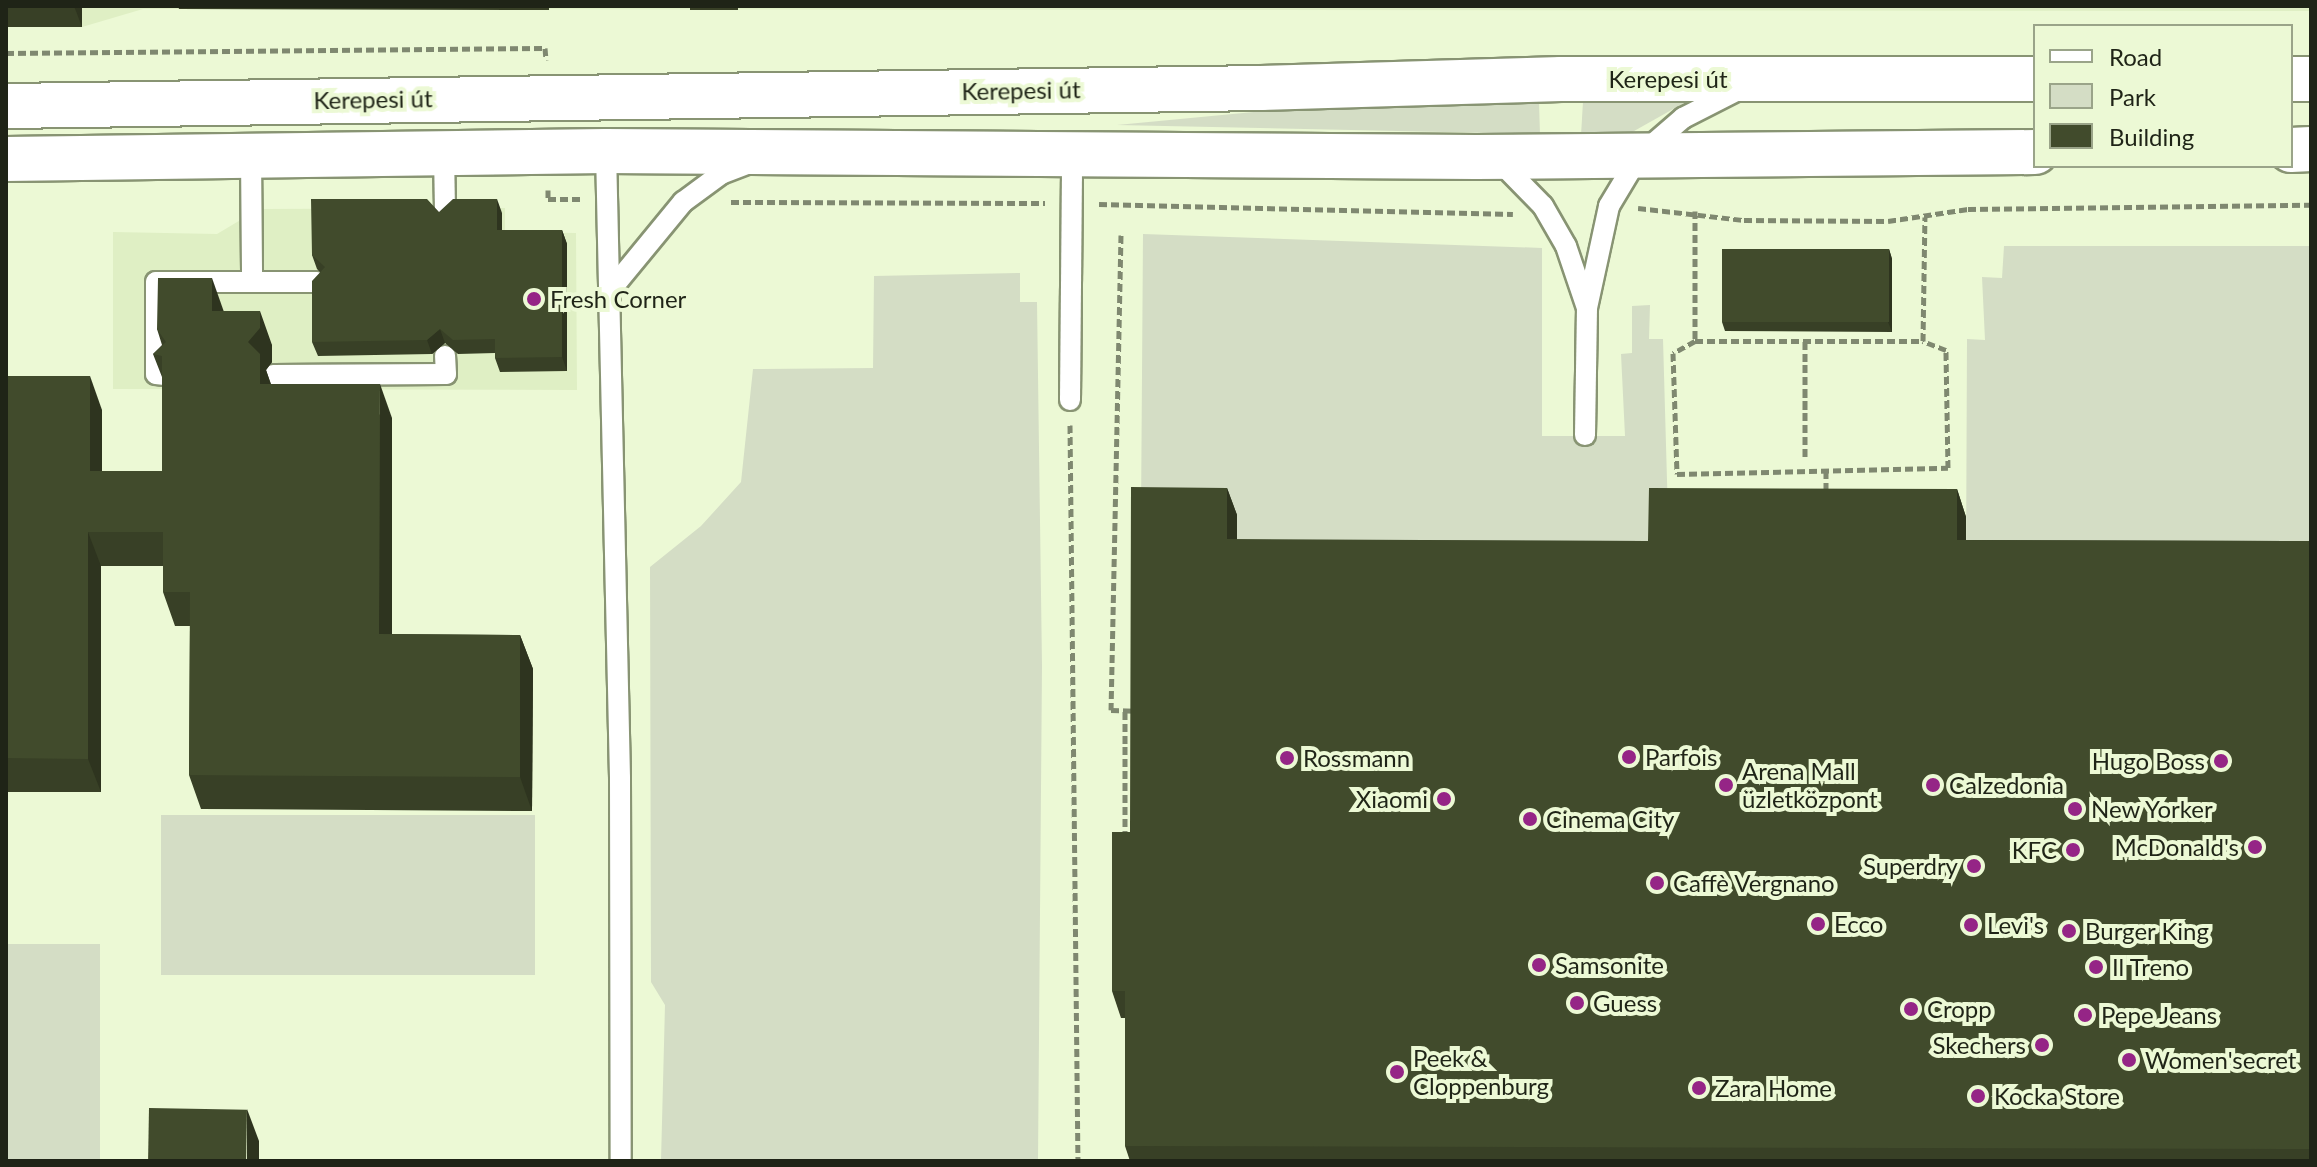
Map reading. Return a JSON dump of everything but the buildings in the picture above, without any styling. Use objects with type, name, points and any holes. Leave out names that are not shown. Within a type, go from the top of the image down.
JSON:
[{"type":"main road","name":"Kerepesi út","points":[[6,106],[1760,79],[2033,79]]},
{"type":"main road","points":[[6,159],[606,151],[1495,157],[2033,152]]},
{"type":"lane","points":[[1585,435],[1587,308],[1609,206],[1639,156],[1683,118],[1760,79]]},
{"type":"lane","points":[[606,151],[621,1161]]},
{"type":"lane","points":[[609,292],[683,202],[721,174],[794,152]]},
{"type":"lane","points":[[1070,400],[1072,152]]},
{"type":"lane","points":[[444,153],[445,213]]},
{"type":"lane","points":[[251,155],[252,282]]},
{"type":"lane","points":[[1495,157],[1543,206],[1566,246],[1587,308]]},
{"type":"lane","points":[[160,375],[156,282],[317,282]]},
{"type":"lane","points":[[273,375],[446,374],[445,356]]},
{"type":"path","points":[[6,53],[545,48],[547,96]]},
{"type":"path","points":[[547,152],[548,199],[607,199]]},
{"type":"path","points":[[683,202],[1072,203],[1496,216],[1543,206]]},
{"type":"path","points":[[1609,206],[1695,211],[1744,220],[1925,217],[1968,209],[2311,205]]},
{"type":"path","points":[[1695,211],[1695,341]]},
{"type":"path","points":[[1923,341],[1925,217]]},
{"type":"path","points":[[1121,235],[1111,710],[1141,711]]},
{"type":"path","points":[[1695,341],[1805,341],[1923,341],[1946,350],[1948,468],[1677,474],[1673,353],[1695,341]]},
{"type":"path","points":[[1805,341],[1805,460]]},
{"type":"path","points":[[1070,400],[1078,1161]]},
{"type":"path","points":[[1826,471],[1826,501]]},
{"type":"path","points":[[1125,711],[1125,845]]},
{"type":"shaded area","points":[[6,6],[2311,6],[2311,11],[143,9],[82,27]]},
{"type":"shaded area","points":[[505,208],[505,232],[576,233],[577,390],[113,389],[113,232],[217,234],[259,209]]},
{"type":"green space","points":[[1691,99],[1627,135],[1581,135],[1583,102]]},
{"type":"green space","points":[[1539,103],[1540,134],[1117,125],[1317,106]]},
{"type":"green space","points":[[1143,234],[1542,248],[1542,436],[1625,436],[1621,354],[1632,353],[1632,306],[1650,305],[1649,339],[1663,339],[1668,515],[1658,568],[1237,567],[1141,514]]},
{"type":"green space","points":[[2004,246],[2311,246],[2311,568],[1966,567],[1967,339],[1985,340],[1982,277],[2002,278]]},
{"type":"green space","points":[[1020,273],[1020,302],[1037,302],[1042,666],[1038,1161],[661,1161],[665,1005],[651,982],[650,567],[701,526],[741,482],[753,369],[873,368],[874,276]]},
{"type":"green space","points":[[161,815],[535,815],[535,975],[161,975]]},
{"type":"green space","points":[[6,944],[100,944],[100,1161],[6,1161]]},
{"type":"place","name":"Fresh Corner","points":[[534,299]]},
{"type":"place","name":"Parfois","points":[[1629,757]]},
{"type":"place","name":"Rossmann","points":[[1287,758]]},
{"type":"place","name":"Hugo Boss","points":[[2221,761]]},
{"type":"place","name":"Arena Mall üzletközpont","points":[[1726,785]]},
{"type":"place","name":"Calzedonia","points":[[1933,785]]},
{"type":"place","name":"Xiaomi","points":[[1444,799]]},
{"type":"place","name":"New Yorker","points":[[2075,809]]},
{"type":"place","name":"Cinema City","points":[[1530,819]]},
{"type":"place","name":"McDonald's","points":[[2255,847]]},
{"type":"place","name":"KFC","points":[[2073,850]]},
{"type":"place","name":"Superdry","points":[[1974,866]]},
{"type":"place","name":"Caffè Vergnano","points":[[1657,883]]},
{"type":"place","name":"Ecco","points":[[1818,924]]},
{"type":"place","name":"Levi's","points":[[1971,925]]},
{"type":"place","name":"Burger King","points":[[2069,931]]},
{"type":"place","name":"Samsonite","points":[[1539,965]]},
{"type":"place","name":"Il Treno","points":[[2096,967]]},
{"type":"place","name":"Guess","points":[[1577,1003]]},
{"type":"place","name":"Cropp","points":[[1911,1009]]},
{"type":"place","name":"Pepe Jeans","points":[[2085,1015]]},
{"type":"place","name":"Skechers","points":[[2042,1045]]},
{"type":"place","name":"Women'secret","points":[[2129,1060]]},
{"type":"place","name":"Peek & Cloppenburg","points":[[1397,1072]]},
{"type":"place","name":"Zara Home","points":[[1699,1088]]},
{"type":"place","name":"Kocka Store","points":[[1978,1096]]}]
